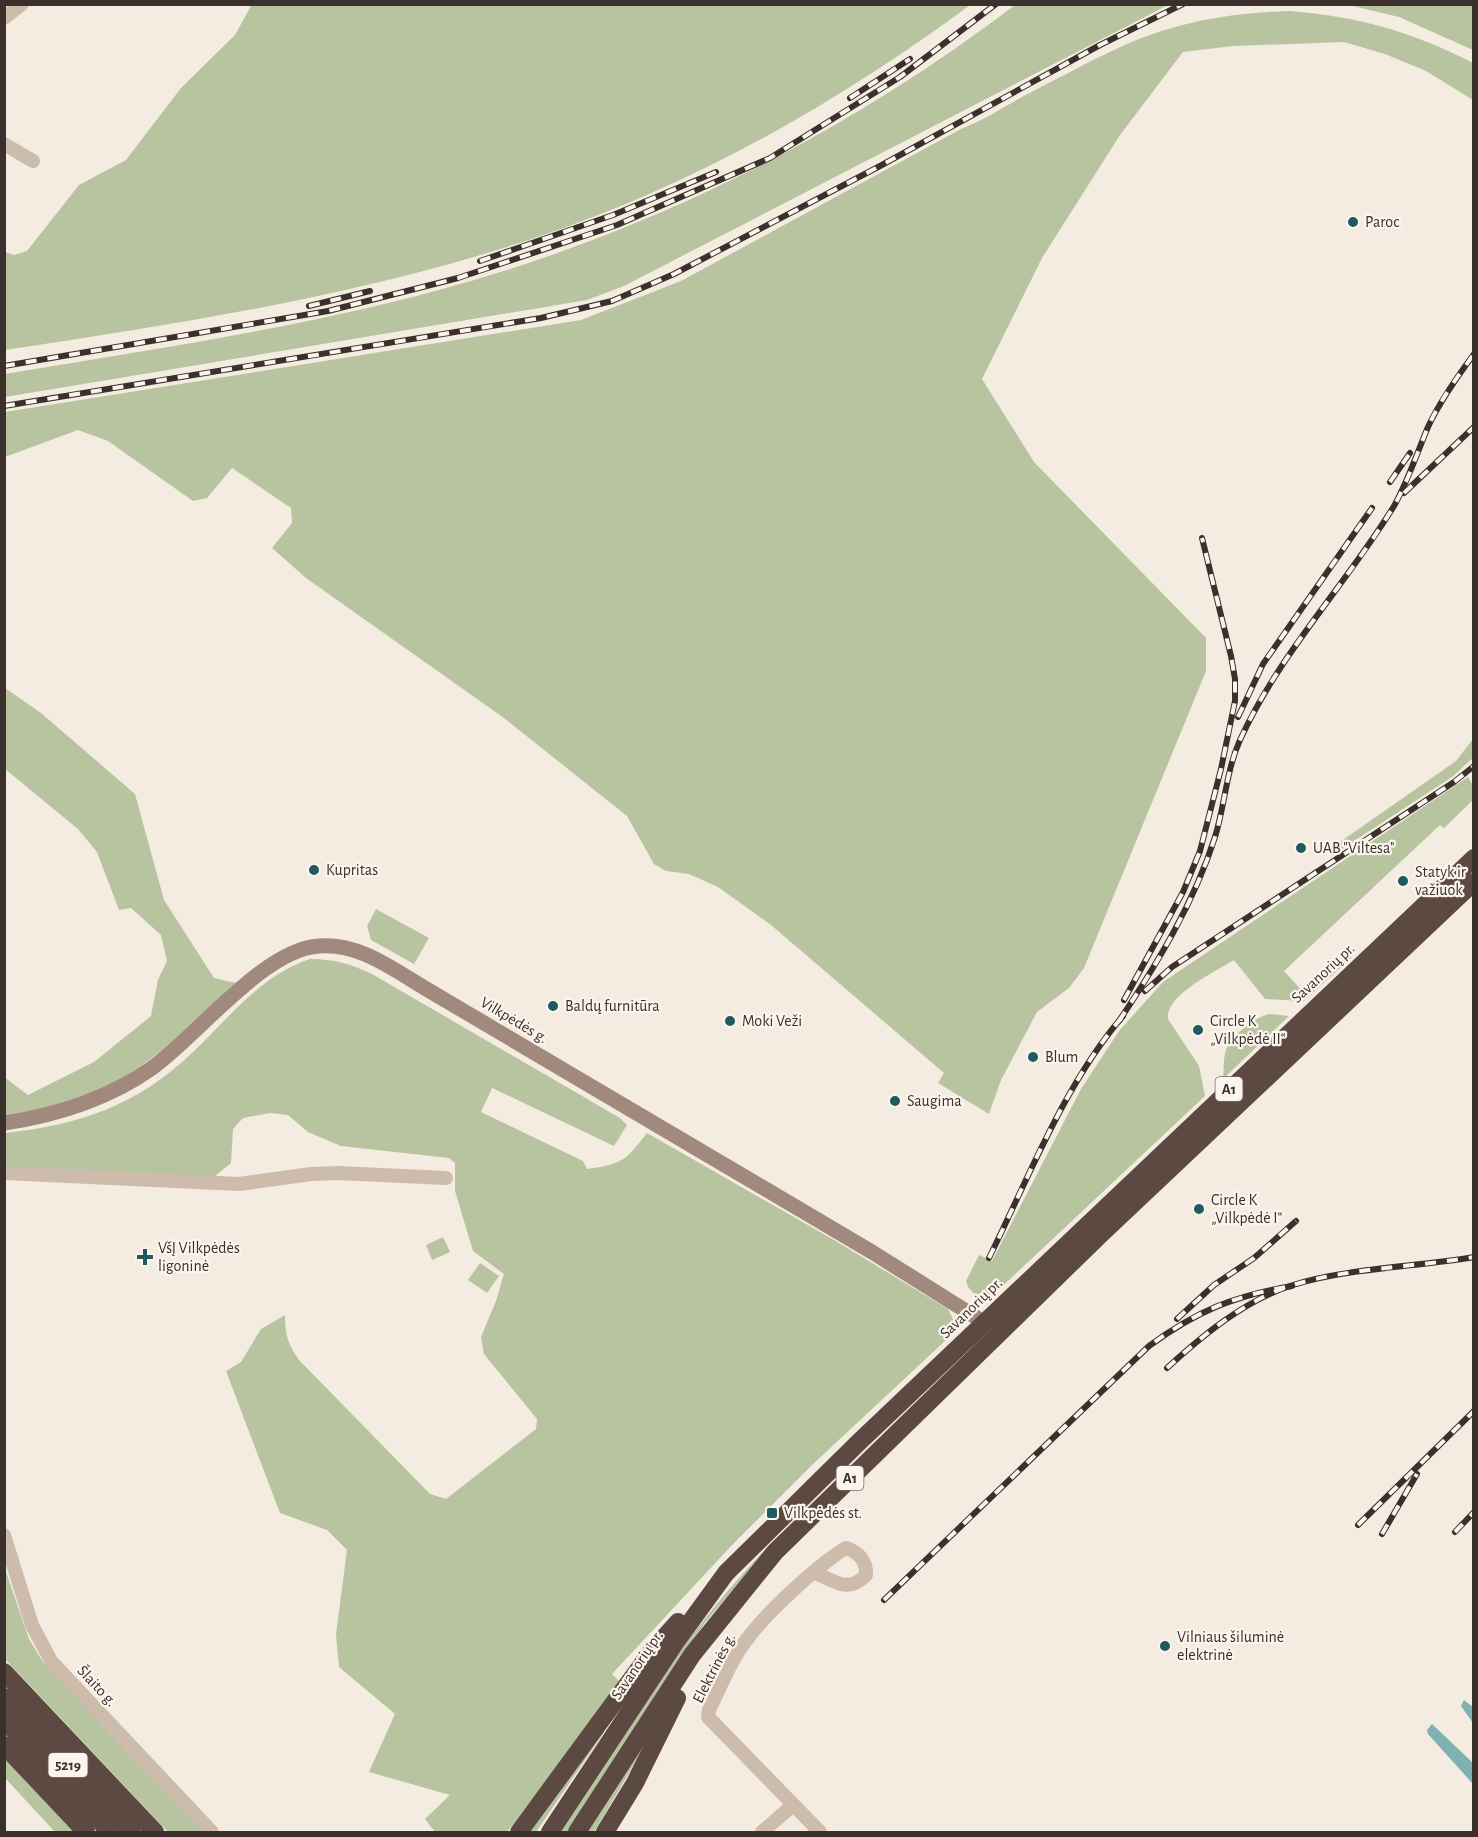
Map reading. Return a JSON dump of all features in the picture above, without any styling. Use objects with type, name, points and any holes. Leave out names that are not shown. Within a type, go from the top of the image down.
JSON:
[{"type":"highway","name":"Savanorių pr.","points":[[550,1833],[663,1661],[726,1573],[985,1322],[1473,858]]},
{"type":"highway","name":"A1","points":[[577,1833],[692,1655],[775,1552],[1473,882]]},
{"type":"highway","points":[[519,1833],[652,1651],[726,1573]]},
{"type":"highway","points":[[605,1833],[635,1783],[710,1632]]},
{"type":"highway","points":[[4,1672],[155,1833]]},
{"type":"highway","name":"5219","points":[[4,1697],[132,1833]]},
{"type":"highway","name":"5219","points":[[4,1720],[110,1833]]},
{"type":"highway","points":[[4,1745],[86,1833]]},
{"type":"main road","name":"Vilkpėdės g.","points":[[4,1123],[57,1113],[105,1095],[153,1067],[278,961],[315,946],[343,947],[380,961],[862,1246],[985,1322],[1000,1334]]},
{"type":"street","points":[[4,18],[22,4]]},
{"type":"street","points":[[4,144],[33,161]]},
{"type":"street","points":[[4,1173],[239,1184],[311,1174],[338,1173],[446,1178]]},
{"type":"street","name":"Šlaito g.","points":[[4,1535],[32,1625],[51,1661],[212,1833]]},
{"type":"street","name":"Elektrinės g.","points":[[815,1573],[807,1578],[748,1637],[708,1710],[708,1717],[820,1833]]},
{"type":"street","points":[[762,1833],[792,1806]]},
{"type":"green space","points":[[252,4],[970,5],[894,59],[814,109],[732,155],[647,195],[570,226],[492,252],[331,293],[250,310],[5,350],[5,252],[14,255],[27,251],[79,185],[126,160],[181,88],[235,35]]},
{"type":"green space","points":[[1015,5],[1168,5],[624,286],[587,300],[5,397],[5,374],[221,338],[328,317],[435,291],[513,268],[590,241],[739,176],[811,138],[881,97],[949,53]]},
{"type":"green space","points":[[1349,5],[1473,5],[1473,50],[1399,17]]},
{"type":"green space","points":[[1289,11],[1361,21],[1406,34],[1451,52],[1473,63],[1473,100],[1426,71],[1385,54],[1344,42],[1233,46],[1183,52],[1120,135],[1042,258],[982,379],[1034,462],[1206,638],[1206,671],[1084,968],[1069,988],[1037,1012],[1001,1080],[989,1114],[938,1083],[944,1073],[771,925],[718,887],[689,874],[666,871],[654,864],[627,816],[504,718],[306,578],[272,548],[292,523],[291,508],[232,468],[207,498],[193,501],[108,441],[78,430],[5,457],[5,412],[581,320],[681,281],[961,129],[1116,49],[1158,32],[1200,21],[1244,14]]},
{"type":"green space","points":[[5,688],[41,713],[135,794],[164,900],[214,978],[236,983],[165,1048],[119,1080],[63,1102],[5,1115],[4,1077],[28,1095],[94,1062],[151,1016],[158,980],[167,961],[161,935],[131,908],[119,910],[97,852],[78,829],[5,769]]},
{"type":"green space","points":[[1473,739],[1473,758],[1452,777],[1331,856],[1340,842],[1456,761]]},
{"type":"green space","points":[[1468,777],[1473,786],[1473,800],[1444,828],[1440,825],[1284,971],[1304,993],[1347,953],[1351,958],[1304,1001],[1265,999],[1234,960],[1193,985],[1174,1001],[1169,1010],[1168,1019],[1199,1066],[1205,1096],[994,1294],[980,1296],[973,1293],[966,1281],[979,1255],[992,1261],[1081,1089],[1119,1031],[1163,982]]},
{"type":"green space","points":[[376,909],[429,938],[414,964],[371,940],[367,926]]},
{"type":"green space","points":[[310,959],[342,963],[372,974],[620,1118],[627,1125],[614,1146],[492,1088],[481,1112],[583,1161],[587,1169],[622,1160],[647,1133],[834,1240],[948,1309],[955,1323],[954,1331],[946,1340],[812,1465],[733,1544],[612,1674],[621,1683],[507,1832],[435,1832],[425,1819],[450,1795],[369,1772],[395,1714],[339,1667],[336,1634],[347,1550],[327,1530],[280,1513],[226,1371],[241,1362],[261,1329],[285,1315],[288,1339],[299,1360],[430,1494],[446,1499],[536,1429],[537,1419],[484,1354],[481,1337],[504,1274],[473,1251],[455,1191],[455,1163],[449,1158],[341,1146],[308,1132],[288,1115],[270,1113],[243,1118],[233,1129],[231,1163],[214,1177],[5,1168],[5,1133],[83,1118],[129,1099],[172,1070],[261,986],[292,966]]},
{"type":"green space","points":[[1269,1014],[1289,1016],[1223,1079],[1224,1057],[1233,1039],[1244,1028]]},
{"type":"green space","points":[[443,1237],[450,1252],[432,1260],[426,1245]]},
{"type":"green space","points":[[480,1263],[499,1276],[487,1293],[468,1280]]},
{"type":"green space","points":[[779,1535],[704,1624],[568,1832],[558,1832],[688,1641],[746,1569]]},
{"type":"green space","points":[[4,1566],[29,1639],[43,1662],[204,1832],[168,1832],[5,1659]]},
{"type":"green space","points":[[658,1724],[594,1832],[586,1832]]},
{"type":"green space","points":[[605,1731],[536,1832],[528,1832],[602,1732]]},
{"type":"green space","points":[[4,1755],[78,1832],[55,1832],[5,1778]]},
{"type":"water","points":[[1464,1700],[1473,1707],[1473,1723],[1461,1706]]},
{"type":"water","points":[[1432,1724],[1473,1763],[1473,1784],[1428,1734],[1427,1730]]},
{"type":"railway","points":[[4,366],[328,311],[458,278],[617,225],[770,158],[900,77],[996,4]]},
{"type":"railway","points":[[4,406],[541,318],[612,301],[674,274],[880,166],[1100,45],[1183,4]]},
{"type":"railway","points":[[850,98],[910,59]]},
{"type":"railway","points":[[480,261],[613,215],[716,172]]},
{"type":"railway","points":[[309,306],[370,291]]},
{"type":"railway","points":[[1119,1021],[1161,955],[1196,886],[1215,837],[1235,752],[1256,709],[1293,649],[1394,506],[1433,417],[1449,389],[1474,354]]},
{"type":"railway","points":[[1404,493],[1474,427]]},
{"type":"railway","points":[[1390,482],[1410,453]]},
{"type":"railway","points":[[1238,717],[1263,664],[1372,508]]},
{"type":"railway","points":[[1124,1000],[1183,892],[1200,851],[1221,769],[1235,701],[1235,679],[1231,656],[1202,538]]},
{"type":"railway","points":[[1145,991],[1172,967],[1454,782],[1474,766]]},
{"type":"railway","points":[[989,1258],[1065,1101],[1102,1042],[1123,1016]]},
{"type":"railway","points":[[1177,1319],[1214,1285],[1254,1258],[1296,1221]]},
{"type":"railway","points":[[1167,1368],[1210,1331],[1242,1309],[1293,1285],[1359,1271],[1474,1257]]},
{"type":"railway","points":[[884,1600],[1149,1346],[1183,1323],[1216,1307],[1233,1300],[1292,1286]]},
{"type":"railway","points":[[1358,1525],[1474,1411]]},
{"type":"railway","points":[[1382,1534],[1417,1474]]},
{"type":"railway","points":[[1455,1532],[1474,1512]]},
{"type":"place","name":"Paroc","points":[[1353,222]]},
{"type":"place","name":"UAB \"Viltesa\"","points":[[1301,848]]},
{"type":"place","name":"Kupritas","points":[[314,870]]},
{"type":"place","name":"Statyk ir važiuok","points":[[1403,881]]},
{"type":"place","name":"Baldų furnitūra","points":[[553,1006]]},
{"type":"place","name":"Moki Veži","points":[[730,1021]]},
{"type":"place","name":"Circle K „Vilkpėdė II“","points":[[1198,1030]]},
{"type":"place","name":"Blum","points":[[1033,1057]]},
{"type":"place","name":"Saugima","points":[[895,1101]]},
{"type":"place","name":"Circle K „Vilkpėdė I“","points":[[1199,1209]]},
{"type":"place","name":"VšĮ Vilkpėdės ligoninė","points":[[145,1257]]},
{"type":"place","name":"Vilkpėdės st.","points":[[772,1513]]},
{"type":"place","name":"Vilniaus šiluminė elektrinė","points":[[1165,1646]]}]
